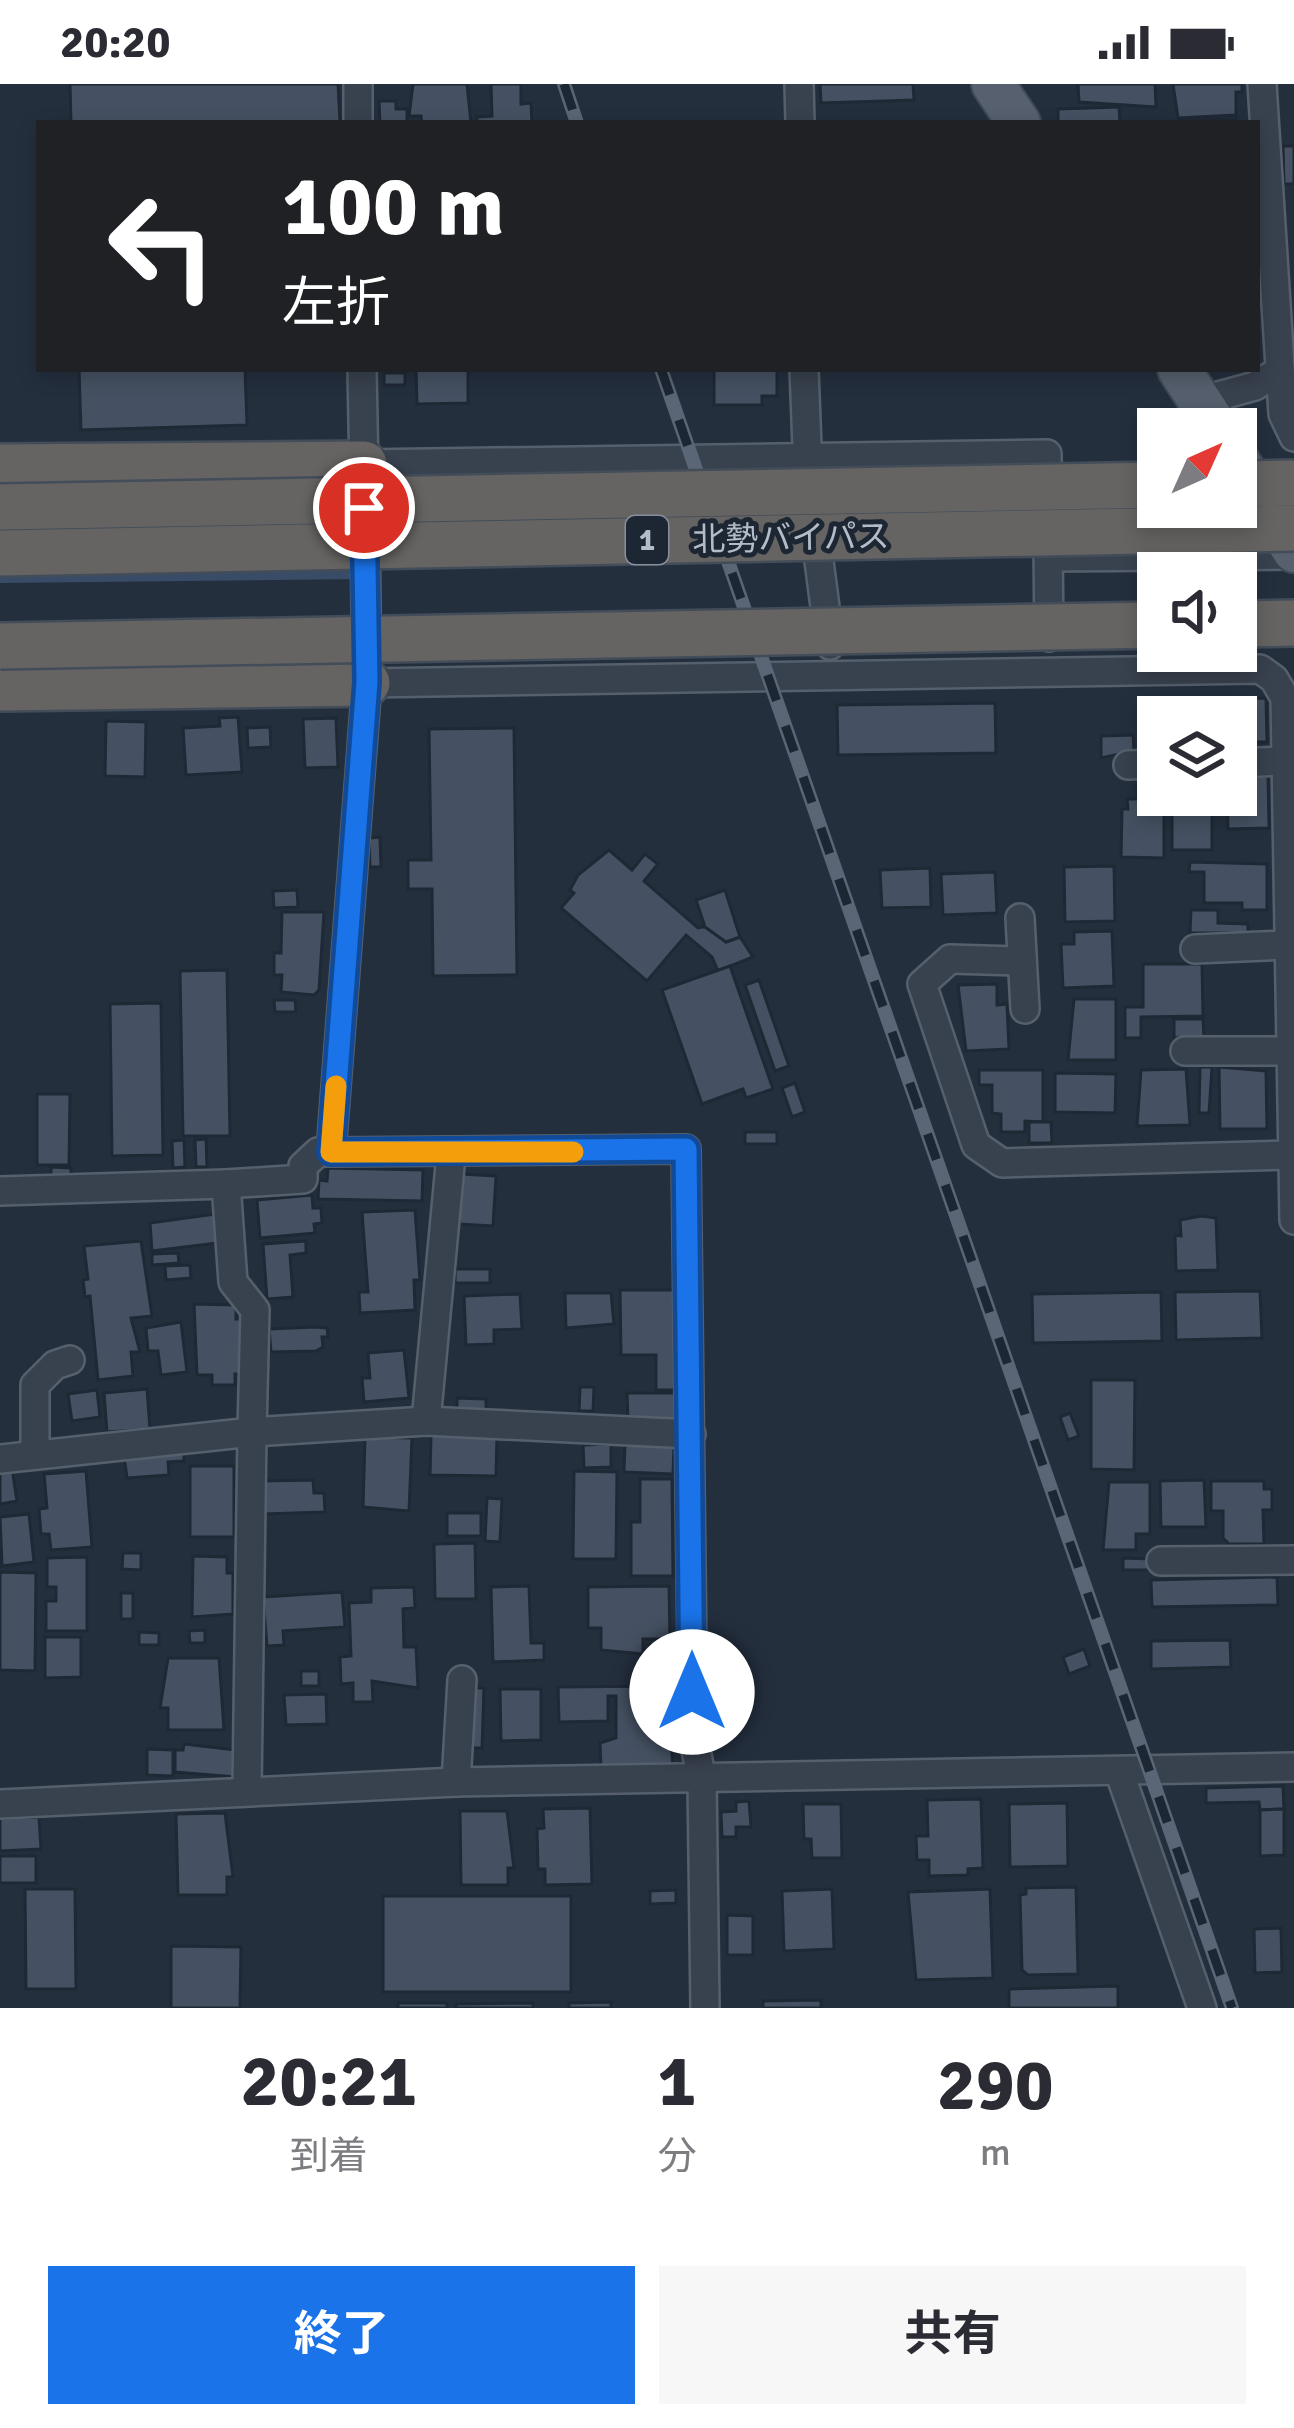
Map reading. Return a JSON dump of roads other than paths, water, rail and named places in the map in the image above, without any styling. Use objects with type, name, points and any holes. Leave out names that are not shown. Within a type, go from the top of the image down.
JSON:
[{"type":"highway","points":[[0,467],[364,464]]},
{"type":"highway","points":[[1257,484],[1294,483]]},
{"type":"highway","name":"1","points":[[0,507],[1137,485]]},
{"type":"highway","name":"北勢バイパス","points":[[0,553],[1294,528]]},
{"type":"highway","points":[[1257,624],[1294,623]]},
{"type":"highway","points":[[0,646],[1137,625]]},
{"type":"highway","points":[[0,688],[367,682]]},
{"type":"main road","points":[[993,84],[1016,120]]},
{"type":"main road","points":[[1257,492],[1294,553]]},
{"type":"street","points":[[358,84],[358,120]]},
{"type":"street","points":[[799,84],[800,120]]},
{"type":"street","points":[[1262,84],[1282,225],[1283,414],[1294,436]]},
{"type":"street","points":[[1199,400],[1255,386],[1280,371]]},
{"type":"street","points":[[331,1152],[367,682],[362,372]]},
{"type":"street","points":[[804,372],[806,457],[833,673]]},
{"type":"street","points":[[364,464],[1047,454],[1049,671]]},
{"type":"street","points":[[1050,557],[1294,553]]},
{"type":"street","points":[[367,682],[1259,669],[1274,680],[1285,698],[1294,1220]]},
{"type":"street","points":[[1257,762],[1285,761]]},
{"type":"street","points":[[1128,765],[1137,765]]},
{"type":"street","points":[[1020,918],[1025,1009]]},
{"type":"street","points":[[1195,950],[1286,945]]},
{"type":"street","points":[[1022,961],[950,958],[922,984],[976,1145],[1002,1163],[1292,1156]]},
{"type":"street","points":[[1184,1051],[1290,1051]]},
{"type":"street","points":[[0,1191],[303,1179],[303,1166],[318,1152],[451,1155],[686,1149],[693,1735],[702,1780],[704,2008]]},
{"type":"street","points":[[426,1421],[451,1155]]},
{"type":"street","points":[[226,1184],[233,1282],[255,1310],[248,1788]]},
{"type":"street","points":[[35,1455],[34,1385],[55,1365],[70,1360]]},
{"type":"street","points":[[0,1459],[252,1432],[426,1421],[691,1434]]},
{"type":"street","points":[[1161,1562],[1294,1560]]},
{"type":"street","points":[[456,1782],[462,1680]]},
{"type":"street","points":[[0,1804],[248,1788],[702,1780],[734,1774],[1294,1767]]},
{"type":"street","points":[[1119,1771],[1202,2008]]},
{"type":"waterway","points":[[0,578],[359,574]]},
{"type":"railway","points":[[564,84],[576,120]]},
{"type":"railway","points":[[662,372],[1232,2008]]}]
